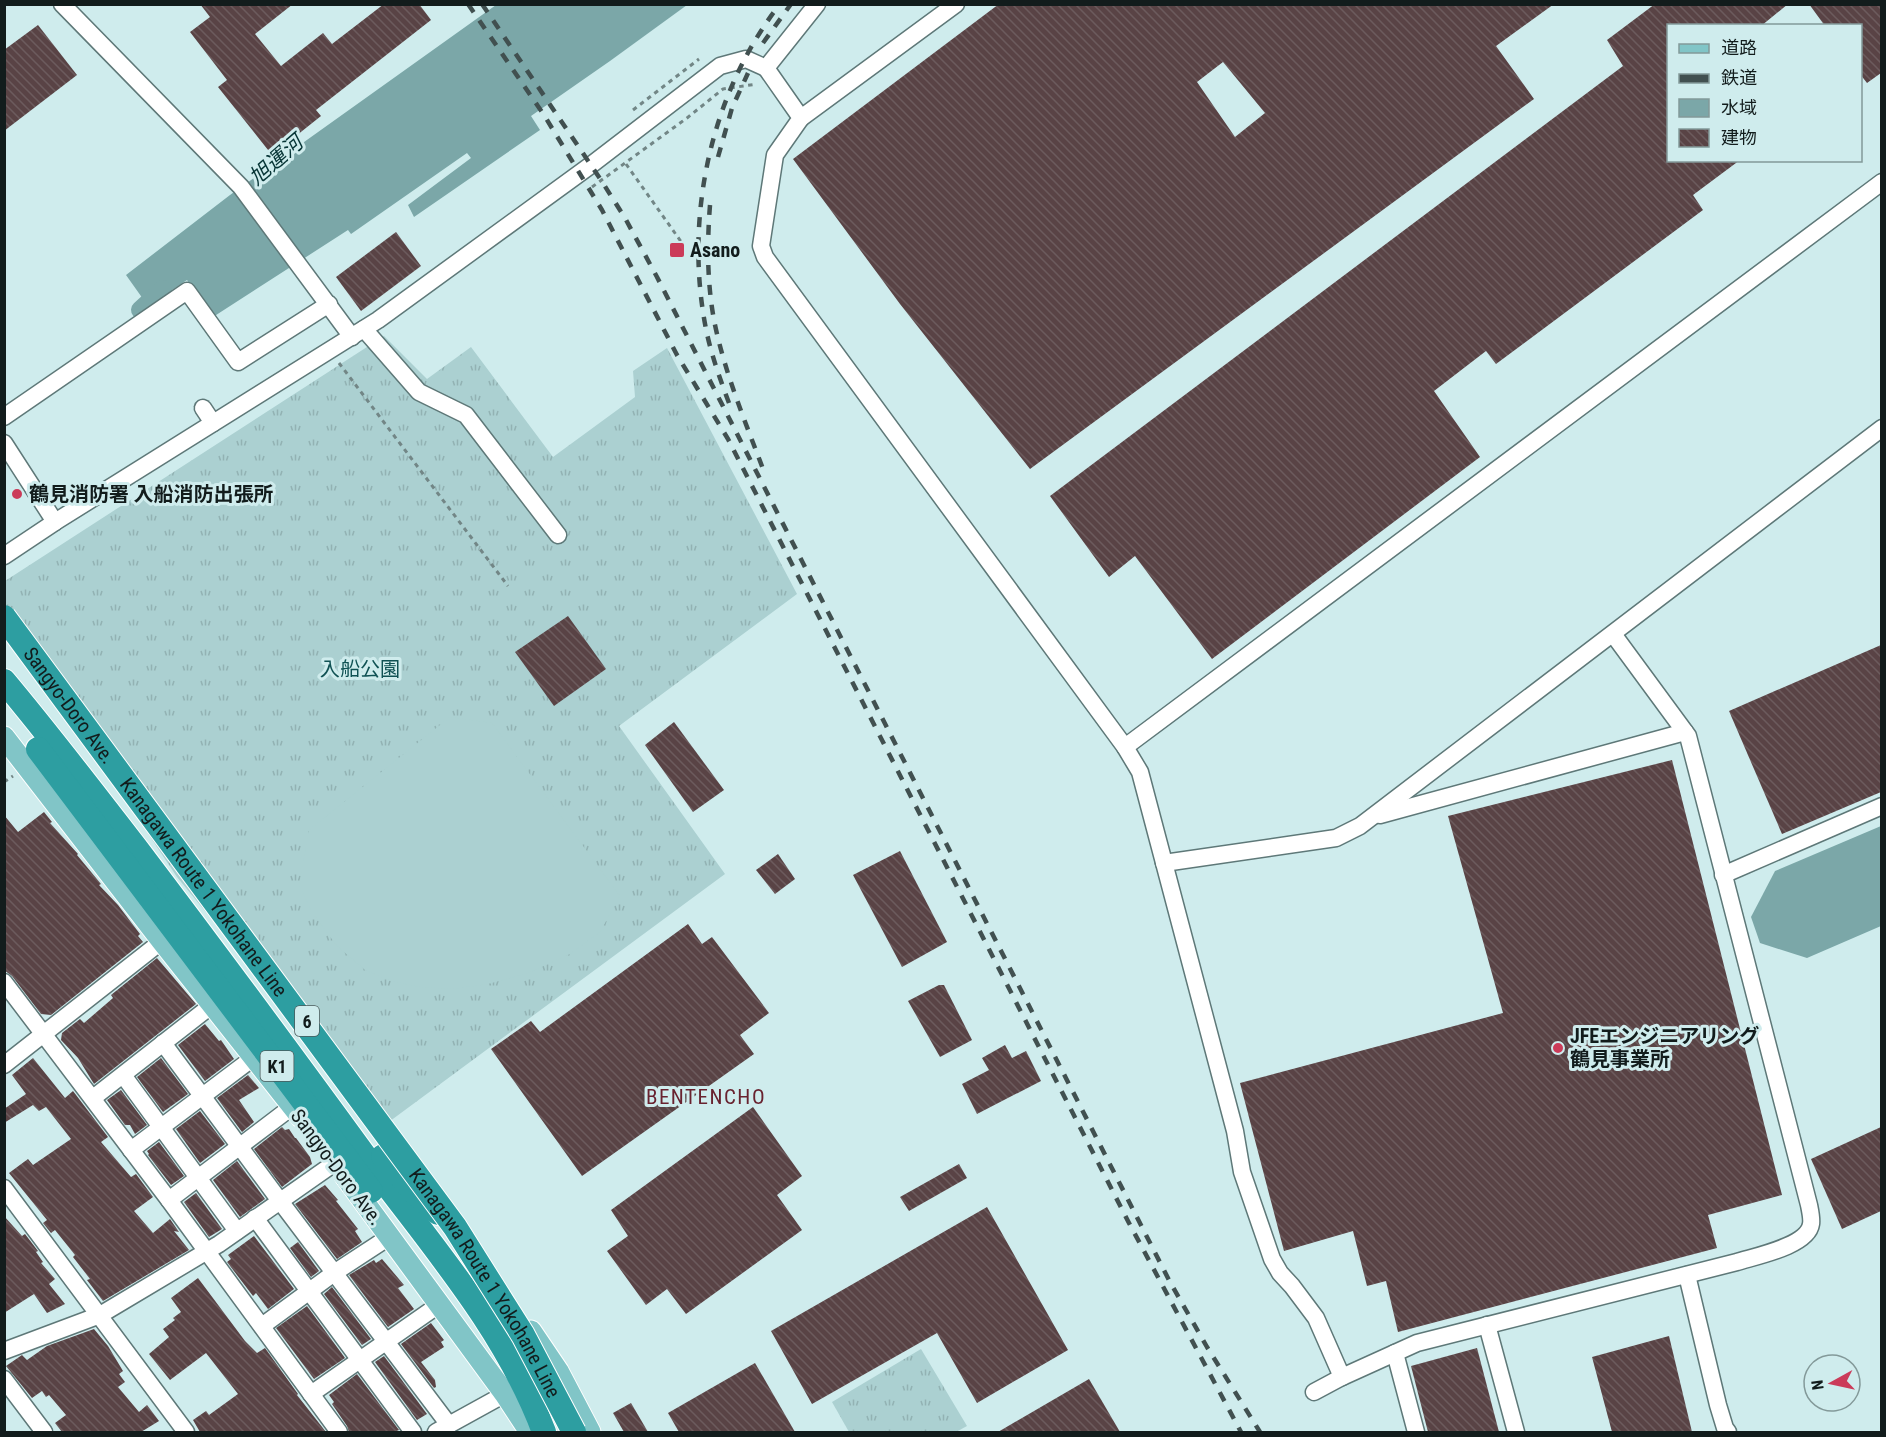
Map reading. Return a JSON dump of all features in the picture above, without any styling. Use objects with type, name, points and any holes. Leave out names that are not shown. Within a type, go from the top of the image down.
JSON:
[{"type":"highway","points":[[4,620],[82,745],[393,1195],[467,1293],[498,1339],[534,1405],[543,1432]]},
{"type":"highway","name":"Kanagawa Route 1 Yokohane Line","points":[[4,620],[455,1227],[523,1335],[574,1432]]},
{"type":"highway","points":[[4,681],[395,1171],[415,1193],[466,1236]]},
{"type":"highway","name":"Kanagawa Route 1 Yokohane Line","points":[[4,704],[458,1306],[543,1432]]},
{"type":"main road","name":"Sangyo-Doro Ave.","points":[[4,620],[385,1124],[466,1236],[558,1371],[590,1432]]},
{"type":"main road","name":"Sangyo-Doro Ave.","points":[[4,737],[336,1162],[505,1394],[530,1432]]},
{"type":"street","points":[[62,4],[241,187],[329,304],[419,392],[466,415],[558,535]]},
{"type":"street","points":[[766,68],[817,4]]},
{"type":"street","points":[[956,4],[801,118],[775,155],[761,246],[765,257],[1125,747],[1140,772],[1235,1131],[1242,1172],[1257,1217],[1272,1259],[1280,1273],[1316,1318],[1342,1377]]},
{"type":"street","points":[[4,556],[358,333],[591,165],[720,66],[746,59],[766,68],[801,118]]},
{"type":"street","points":[[1125,747],[1881,182]]},
{"type":"street","points":[[4,417],[187,291],[238,362],[329,304]]},
{"type":"street","points":[[202,408],[213,423]]},
{"type":"street","points":[[1164,863],[1336,838],[1348,833],[1613,634],[1881,428]]},
{"type":"street","points":[[4,443],[55,522]]},
{"type":"street","points":[[1314,1392],[1417,1343],[1779,1250],[1803,1238],[1812,1224],[1688,736],[1613,634]]},
{"type":"street","points":[[1370,818],[1685,732]]},
{"type":"street","points":[[1723,875],[1881,806]]},
{"type":"street","points":[[4,1065],[162,941]]},
{"type":"street","points":[[4,982],[45,1033],[339,1432]]},
{"type":"street","points":[[93,1098],[212,1005]]},
{"type":"street","points":[[163,1042],[385,1341],[442,1429],[505,1394]]},
{"type":"street","points":[[131,1150],[253,1058]]},
{"type":"street","points":[[123,1075],[237,1231]]},
{"type":"street","points":[[169,1200],[293,1106]]},
{"type":"street","points":[[4,1351],[100,1315],[206,1253],[336,1162]]},
{"type":"street","points":[[4,1188],[186,1432]]},
{"type":"street","points":[[255,1218],[413,1432]]},
{"type":"street","points":[[261,1326],[334,1273],[389,1237]]},
{"type":"street","points":[[1688,1275],[1718,1405],[1728,1432]]},
{"type":"street","points":[[311,1394],[440,1304]]},
{"type":"street","points":[[1487,1326],[1516,1432]]},
{"type":"street","points":[[1395,1353],[1416,1432]]},
{"type":"street","points":[[4,1380],[44,1432]]},
{"type":"path","points":[[626,163],[682,243]]},
{"type":"path","points":[[338,361],[508,586]]},
{"type":"green space","name":"入船公園","points":[[384,336],[427,379],[471,347],[553,457],[635,397],[633,371],[667,348],[797,594],[619,726],[725,874],[382,1127],[177,877],[5,619],[5,581]]},
{"type":"green space","points":[[450,717],[492,723],[620,896],[600,932],[570,954],[528,973],[488,984],[452,989],[420,987],[391,981],[365,970],[337,946],[314,915],[299,886],[309,830]]},
{"type":"green space","points":[[921,1349],[967,1426],[956,1432],[849,1432],[832,1402]]},
{"type":"water","points":[[496,5],[687,5],[531,116],[540,130],[414,217],[408,205],[471,158],[467,153],[351,234],[348,230],[213,317],[187,280],[148,306],[126,275],[230,195]]},
{"type":"water","points":[[1881,826],[1881,926],[1807,958],[1760,943],[1751,917],[1775,871]]},
{"type":"building","points":[[200,4],[293,4],[255,34],[281,66],[323,33],[332,44],[384,4],[419,4],[431,20],[316,110],[321,116],[272,155],[218,87],[227,80],[190,32],[210,17]]},
{"type":"building","points":[[999,4],[1554,4],[1496,46],[1534,99],[1030,469],[900,304],[793,159]],"holes":[[[1223,62],[1265,113],[1235,137],[1197,82]]]},
{"type":"building","points":[[1655,4],[1788,4],[1763,24],[1667,24],[1667,162],[1737,162],[1693,195],[1703,210],[1496,364],[1486,351],[1434,391],[1480,457],[1212,659],[1135,556],[1109,577],[1050,496],[1623,66],[1607,40]]},
{"type":"building","points":[[1809,4],[1881,4],[1881,73],[1867,83],[1862,77],[1862,24],[1824,24]]},
{"type":"building","points":[[38,25],[77,75],[4,131],[4,50]]},
{"type":"building","points":[[396,232],[421,266],[361,311],[336,277]]},
{"type":"building","points":[[568,616],[606,669],[554,706],[515,652]]},
{"type":"building","points":[[1881,645],[1881,792],[1782,834],[1729,711]]},
{"type":"building","points":[[674,722],[724,790],[693,812],[645,745]]},
{"type":"building","name":"JFEエンジニアリング 鶴見事業所","points":[[1672,760],[1782,1195],[1708,1215],[1717,1248],[1398,1332],[1386,1281],[1367,1286],[1353,1231],[1284,1251],[1240,1083],[1503,1013],[1448,816]]},
{"type":"building","points":[[44,812],[52,822],[50,823],[101,884],[99,885],[118,905],[140,934],[138,936],[143,942],[51,1015],[41,1014],[12,976],[4,970],[4,815],[18,832]]},
{"type":"building","points":[[900,851],[947,942],[902,967],[853,875]]},
{"type":"building","points":[[778,854],[795,879],[775,894],[756,870]]},
{"type":"building","points":[[688,924],[702,944],[712,937],[769,1013],[740,1035],[754,1054],[582,1176],[491,1049],[531,1021],[540,1032]]},
{"type":"building","points":[[157,958],[196,1004],[94,1084],[78,1058],[61,1040],[62,1033],[80,1019],[84,1023],[113,998],[111,995]]},
{"type":"building","points":[[939,985],[944,985],[972,1040],[940,1057],[908,1001]]},
{"type":"building","points":[[205,1024],[219,1041],[221,1040],[234,1059],[205,1081],[178,1045]]},
{"type":"building","points":[[1005,1045],[1012,1058],[1026,1051],[1041,1081],[977,1114],[962,1084],[989,1070],[982,1058]]},
{"type":"building","points":[[33,1058],[65,1098],[73,1091],[108,1137],[101,1142],[131,1177],[136,1174],[153,1197],[134,1211],[153,1233],[170,1219],[179,1232],[174,1231],[189,1250],[103,1301],[73,1257],[75,1255],[55,1230],[51,1233],[43,1223],[47,1220],[9,1173],[28,1159],[33,1165],[71,1139],[46,1107],[39,1111],[33,1105],[4,1123],[4,1109],[26,1094],[12,1075]]},
{"type":"building","points":[[161,1058],[188,1094],[163,1112],[137,1077]]},
{"type":"building","points":[[248,1075],[259,1088],[239,1100],[254,1122],[242,1132],[217,1098]]},
{"type":"building","points":[[121,1090],[147,1125],[135,1134],[130,1125],[125,1125],[107,1100]]},
{"type":"building","points":[[753,1107],[802,1176],[777,1195],[802,1230],[686,1314],[667,1289],[646,1305],[607,1251],[628,1236],[611,1210]]},
{"type":"building","points":[[200,1111],[225,1144],[200,1163],[176,1129]]},
{"type":"building","points":[[282,1127],[285,1130],[289,1129],[310,1157],[312,1164],[282,1187],[254,1149]]},
{"type":"building","points":[[1881,1127],[1881,1211],[1842,1229],[1811,1159]]},
{"type":"building","points":[[159,1142],[184,1176],[171,1185],[148,1155],[147,1151]]},
{"type":"building","points":[[237,1161],[265,1199],[240,1217],[213,1180]]},
{"type":"building","points":[[959,1164],[967,1178],[909,1211],[900,1197]]},
{"type":"building","points":[[325,1185],[358,1229],[355,1231],[362,1242],[337,1259],[295,1204]]},
{"type":"building","points":[[196,1193],[222,1229],[209,1237],[184,1202]]},
{"type":"building","points":[[987,1207],[1068,1350],[977,1403],[937,1333],[812,1404],[771,1331]]},
{"type":"building","points":[[4,1216],[22,1236],[25,1234],[38,1251],[36,1252],[43,1262],[41,1263],[55,1279],[49,1284],[65,1304],[47,1313],[34,1294],[4,1313]]},
{"type":"building","points":[[254,1236],[294,1289],[268,1309],[256,1293],[253,1296],[227,1262],[231,1259],[228,1255]]},
{"type":"building","points":[[298,1242],[319,1271],[311,1277],[290,1248]]},
{"type":"building","points":[[382,1259],[404,1285],[398,1288],[414,1309],[388,1327],[349,1275],[374,1260],[376,1263]]},
{"type":"building","points":[[198,1278],[245,1341],[257,1353],[265,1348],[326,1432],[200,1432],[193,1420],[206,1411],[209,1415],[238,1394],[206,1353],[170,1380],[149,1354],[169,1337],[163,1329],[181,1312],[171,1298]]},
{"type":"building","points":[[332,1287],[371,1339],[362,1345],[324,1294]]},
{"type":"building","points":[[307,1306],[345,1358],[314,1379],[276,1328]]},
{"type":"building","points":[[431,1323],[444,1340],[441,1342],[444,1347],[421,1362],[435,1380],[436,1387],[434,1388],[401,1344]]},
{"type":"building","points":[[94,1329],[108,1346],[123,1371],[119,1374],[125,1382],[118,1387],[139,1412],[147,1405],[159,1421],[141,1432],[62,1432],[55,1423],[66,1415],[49,1395],[46,1397],[42,1391],[32,1398],[6,1366],[22,1355],[27,1360],[47,1346]]},
{"type":"building","points":[[1669,1336],[1692,1432],[1612,1432],[1592,1357]]},
{"type":"building","points":[[1477,1348],[1499,1432],[1428,1432],[1411,1366]]},
{"type":"building","points":[[384,1356],[427,1414],[417,1420],[375,1362]]},
{"type":"building","points":[[755,1363],[795,1432],[679,1432],[668,1413]]},
{"type":"building","points":[[357,1374],[399,1430],[349,1432],[329,1395]]},
{"type":"building","points":[[1089,1379],[1120,1432],[998,1432]]},
{"type":"building","points":[[631,1403],[648,1432],[624,1432],[613,1413]]},
{"type":"waterway","name":"旭運河","points":[[140,310],[163,289]]},
{"type":"railway","points":[[468,4],[544,115],[602,210],[677,355],[728,439],[1129,1223],[1241,1432]]},
{"type":"railway","points":[[482,4],[625,218],[1170,1282],[1260,1432]]},
{"type":"railway","points":[[729,403],[708,338],[700,287],[698,244],[701,201],[708,159],[720,117],[736,77],[756,39],[780,4]]},
{"type":"railway","points":[[763,43],[791,4]]},
{"type":"railway","points":[[718,157],[732,108],[748,73]]},
{"type":"railway","points":[[710,205],[708,262],[714,320],[729,377],[763,469]]},
{"type":"place","name":"Asano","points":[[677,250]]},
{"type":"place","name":"鶴見消防署 入船消防出張所","points":[[17,494]]},
{"type":"place","name":"JFEエンジニアリング 鶴見事業所","points":[[1558,1048]]},
{"type":"district","name":"BENTENCHO","points":[[706,1097]]}]
